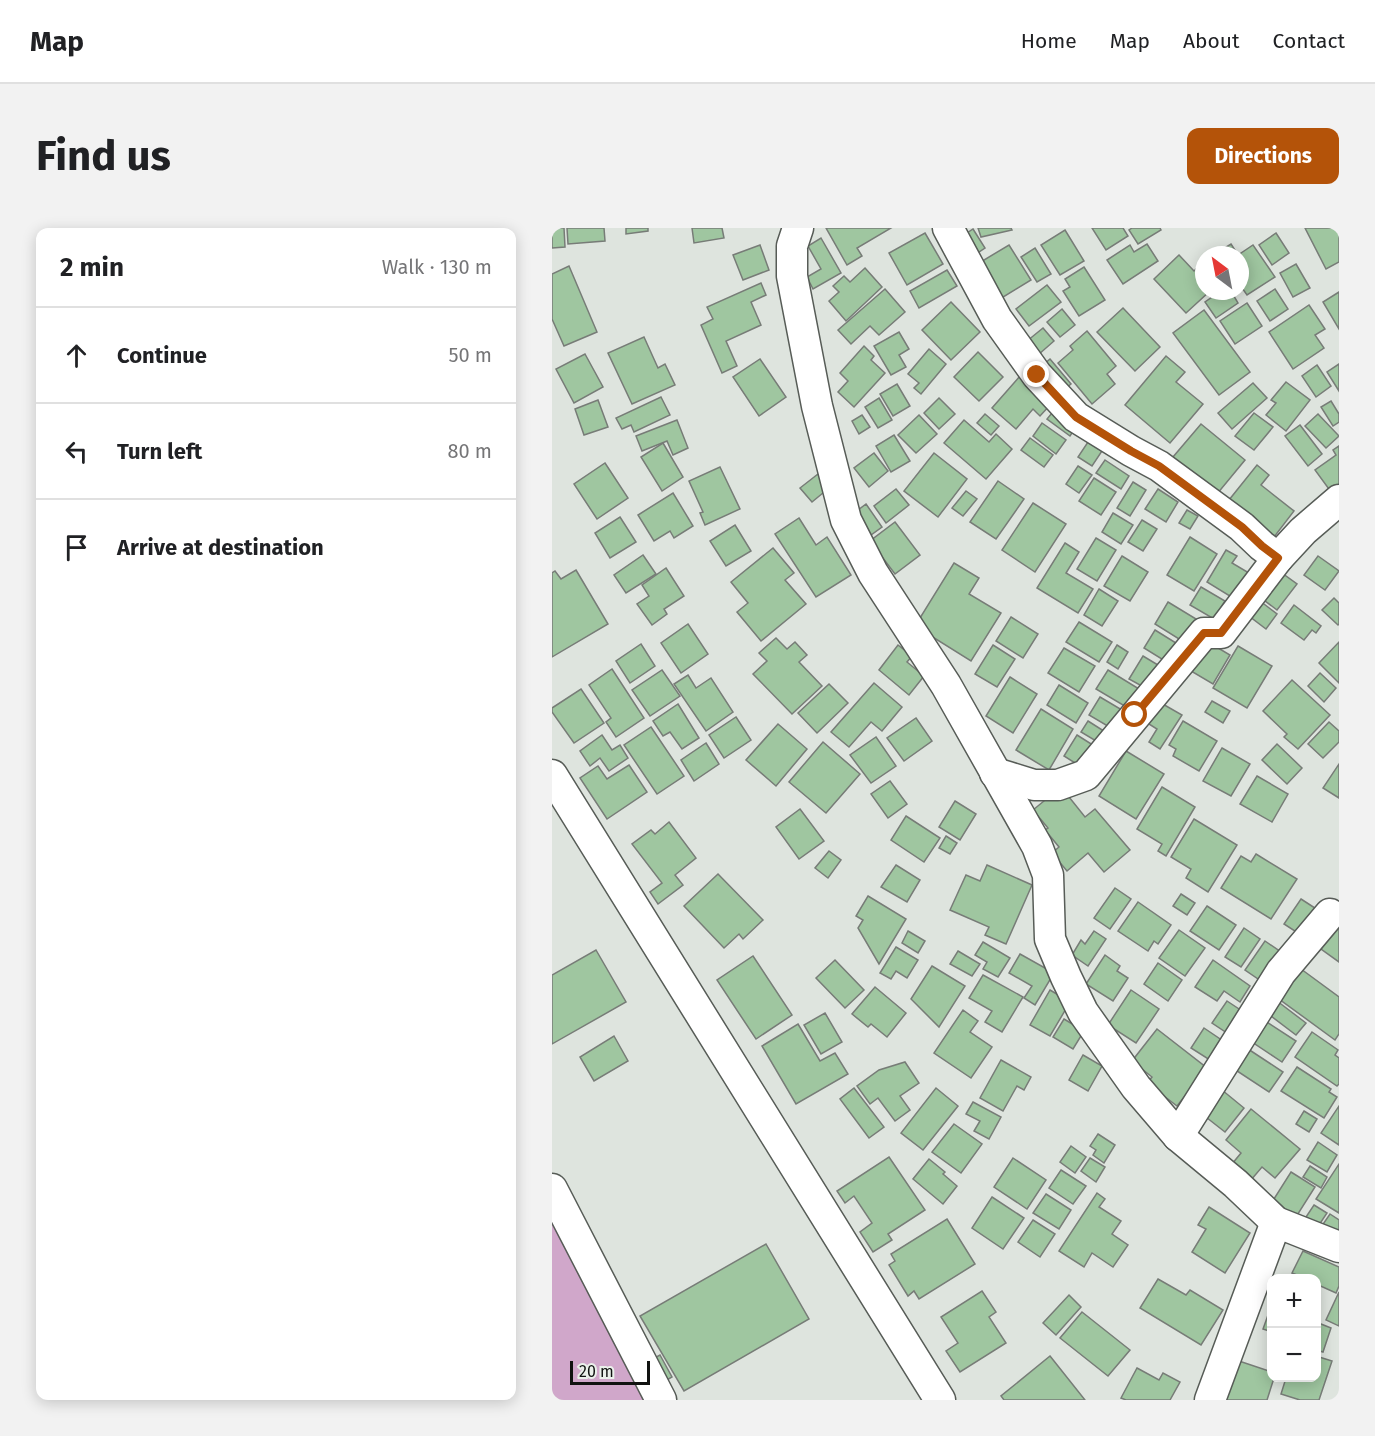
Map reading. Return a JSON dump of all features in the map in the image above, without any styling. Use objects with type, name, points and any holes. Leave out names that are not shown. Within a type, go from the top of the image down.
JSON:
[{"type":"street","points":[[798,228],[792,246],[792,276],[817,406],[846,520],[873,573],[946,685],[1037,846],[1047,875],[1050,939],[1083,1012],[1136,1087],[1178,1136],[1236,1184],[1276,1222],[1339,1247]]},
{"type":"street","points":[[948,228],[997,319],[1037,375],[1076,417],[1159,466],[1242,527],[1278,558]]},
{"type":"street","points":[[995,773],[1034,785],[1058,785],[1086,775],[1204,633],[1221,633],[1278,558],[1303,531],[1339,500]]},
{"type":"street","points":[[552,775],[940,1400]]},
{"type":"street","points":[[1178,1136],[1281,972],[1330,914]]},
{"type":"street","points":[[552,1189],[661,1400]]},
{"type":"street","points":[[1210,1400],[1276,1222]]},
{"type":"shaded area","points":[[552,1199],[662,1400],[552,1400]]},
{"type":"building","points":[[552,228],[564,228],[565,247],[552,248]]},
{"type":"building","points":[[567,228],[604,228],[605,241],[568,244]]},
{"type":"building","points":[[626,228],[648,228],[648,231],[626,234]]},
{"type":"building","points":[[692,228],[722,228],[724,238],[694,243]]},
{"type":"building","points":[[826,228],[891,228],[857,248],[862,256],[847,265]]},
{"type":"building","points":[[978,228],[1011,228],[1012,230],[981,237]]},
{"type":"building","points":[[1092,228],[1123,228],[1128,236],[1106,250]]},
{"type":"building","points":[[1132,228],[1160,228],[1161,230],[1138,244],[1129,230]]},
{"type":"building","points":[[1305,228],[1339,228],[1339,262],[1326,269]]},
{"type":"building","points":[[973,229],[985,248],[973,256],[961,237]]},
{"type":"building","points":[[1065,230],[1084,261],[1060,275],[1041,245]]},
{"type":"building","points":[[925,233],[943,264],[907,285],[889,253]]},
{"type":"building","points":[[1276,233],[1289,253],[1272,265],[1259,245]]},
{"type":"building","points":[[821,238],[841,273],[813,289],[807,277],[821,269],[808,246]]},
{"type":"building","points":[[1147,244],[1158,261],[1123,284],[1107,260],[1130,245],[1134,252]]},
{"type":"building","points":[[760,245],[769,270],[743,280],[733,255]]},
{"type":"building","points":[[1009,245],[1031,280],[1000,299],[979,263]]},
{"type":"building","points":[[1253,245],[1275,277],[1249,294],[1249,248]]},
{"type":"building","points":[[1035,248],[1051,274],[1037,282],[1021,257]]},
{"type":"building","points":[[1179,255],[1195,270],[1195,300],[1200,300],[1186,313],[1154,279]]},
{"type":"building","points":[[1296,264],[1310,288],[1293,297],[1280,273]]},
{"type":"building","points":[[569,266],[597,332],[564,346],[552,319],[552,274]]},
{"type":"building","points":[[1084,267],[1105,300],[1079,316],[1063,291],[1070,287],[1065,279]]},
{"type":"building","points":[[865,268],[882,287],[846,321],[829,301],[839,292],[833,286],[844,276],[850,282]]},
{"type":"building","points":[[947,270],[957,286],[919,308],[910,291]]},
{"type":"building","points":[[761,283],[766,295],[751,302],[761,325],[726,341],[737,366],[722,373],[701,325],[713,319],[707,307]]},
{"type":"building","points":[[1047,285],[1061,302],[1029,326],[1016,309]]},
{"type":"building","points":[[885,289],[905,312],[879,335],[870,326],[851,344],[838,330]]},
{"type":"building","points":[[1275,289],[1288,309],[1270,321],[1257,301]]},
{"type":"building","points":[[1339,292],[1339,329],[1323,302]]},
{"type":"building","points":[[1208,300],[1236,300],[1238,303],[1216,318],[1205,302]]},
{"type":"building","points":[[951,302],[980,332],[951,360],[922,330]]},
{"type":"building","points":[[1247,303],[1262,326],[1235,344],[1220,321]]},
{"type":"building","points":[[1309,305],[1325,329],[1315,335],[1324,348],[1293,369],[1269,332]]},
{"type":"building","points":[[1123,308],[1160,347],[1135,371],[1097,332]]},
{"type":"building","points":[[1062,309],[1075,325],[1060,337],[1047,322]]},
{"type":"building","points":[[1204,310],[1250,372],[1219,395],[1173,333]]},
{"type":"building","points":[[1043,328],[1054,341],[1038,355],[1027,341]]},
{"type":"building","points":[[1087,331],[1116,366],[1107,374],[1115,384],[1092,404],[1058,363],[1073,350],[1070,346]]},
{"type":"building","points":[[899,332],[909,349],[899,355],[906,367],[891,375],[874,346]]},
{"type":"building","points":[[644,337],[658,368],[665,364],[675,385],[632,404],[608,353]]},
{"type":"building","points":[[864,346],[874,356],[871,360],[885,373],[854,407],[838,392],[848,381],[840,373]]},
{"type":"building","points":[[929,349],[946,364],[921,394],[914,388],[919,383],[908,374]]},
{"type":"building","points":[[978,352],[1003,377],[979,401],[954,377]]},
{"type":"building","points":[[585,354],[603,387],[574,403],[556,369]]},
{"type":"building","points":[[1166,356],[1185,372],[1176,382],[1203,404],[1170,443],[1125,405]]},
{"type":"building","points":[[760,359],[786,397],[759,416],[733,377]]},
{"type":"building","points":[[1050,359],[1071,384],[1059,394],[1038,369]]},
{"type":"building","points":[[1339,364],[1339,391],[1327,372]]},
{"type":"building","points":[[1317,365],[1331,386],[1316,397],[1302,376]]},
{"type":"building","points":[[1020,376],[1051,404],[1040,416],[1033,409],[1016,429],[992,408]]},
{"type":"building","points":[[1286,382],[1310,400],[1286,431],[1266,415],[1276,403],[1271,400]]},
{"type":"building","points":[[1253,383],[1267,398],[1232,429],[1218,413]]},
{"type":"building","points":[[897,384],[910,406],[893,416],[880,394]]},
{"type":"building","points":[[661,397],[670,415],[634,432],[631,425],[622,429],[616,418]]},
{"type":"building","points":[[879,398],[892,420],[878,428],[865,407]]},
{"type":"building","points":[[939,398],[955,414],[939,429],[924,413]]},
{"type":"building","points":[[598,400],[608,427],[584,435],[575,409]]},
{"type":"building","points":[[1331,401],[1339,414],[1339,422],[1333,426],[1321,407]]},
{"type":"building","points":[[1056,408],[1078,424],[1070,436],[1047,419]]},
{"type":"building","points":[[1254,413],[1273,427],[1254,450],[1235,436]]},
{"type":"building","points":[[985,414],[999,426],[991,435],[977,423]]},
{"type":"building","points":[[1318,414],[1339,436],[1326,448],[1305,426]]},
{"type":"building","points":[[862,415],[870,427],[859,434],[852,421]]},
{"type":"building","points":[[919,415],[937,434],[916,453],[898,435]]},
{"type":"building","points":[[677,420],[688,448],[673,455],[667,441],[642,451],[636,436]]},
{"type":"building","points":[[964,420],[989,442],[996,434],[1012,449],[986,479],[944,443]]},
{"type":"building","points":[[1042,423],[1066,440],[1056,454],[1033,436]]},
{"type":"building","points":[[1201,424],[1245,460],[1217,494],[1173,457]]},
{"type":"building","points":[[1300,425],[1322,454],[1308,466],[1285,436]]},
{"type":"building","points":[[894,435],[910,461],[891,472],[876,446]]},
{"type":"building","points":[[1030,438],[1053,455],[1044,467],[1021,450]]},
{"type":"building","points":[[1088,442],[1102,451],[1092,466],[1078,457]]},
{"type":"building","points":[[663,443],[683,477],[662,491],[641,457]]},
{"type":"building","points":[[1339,446],[1339,493],[1334,496],[1315,470],[1336,455],[1333,450]]},
{"type":"building","points":[[874,453],[888,471],[869,487],[854,468]]},
{"type":"building","points":[[934,453],[967,479],[938,517],[904,491]]},
{"type":"building","points":[[1105,460],[1129,476],[1121,489],[1096,473]]},
{"type":"building","points":[[605,463],[628,498],[597,519],[574,484]]},
{"type":"building","points":[[1257,465],[1269,475],[1261,485],[1294,511],[1271,541],[1225,505]]},
{"type":"building","points":[[1078,466],[1092,475],[1079,493],[1066,484]]},
{"type":"building","points":[[720,467],[740,509],[705,525],[700,513],[703,512],[689,481]]},
{"type":"building","points":[[818,474],[829,488],[812,502],[800,488]]},
{"type":"building","points":[[1094,478],[1116,492],[1101,515],[1079,501]]},
{"type":"building","points":[[998,481],[1024,499],[996,539],[970,522]]},
{"type":"building","points":[[1133,482],[1146,490],[1130,516],[1117,508]]},
{"type":"building","points":[[896,489],[909,505],[886,523],[874,506]]},
{"type":"building","points":[[1158,489],[1178,502],[1166,522],[1145,509]]},
{"type":"building","points":[[966,491],[977,499],[963,516],[952,508]]},
{"type":"building","points":[[673,493],[693,526],[674,538],[670,531],[654,541],[638,515]]},
{"type":"building","points":[[1033,503],[1066,524],[1035,572],[1002,550]]},
{"type":"building","points":[[866,504],[882,527],[871,535],[854,513]]},
{"type":"building","points":[[1187,510],[1198,516],[1190,529],[1179,523]]},
{"type":"building","points":[[1113,513],[1133,525],[1121,544],[1102,532]]},
{"type":"building","points":[[620,517],[636,542],[610,558],[595,533]]},
{"type":"building","points":[[799,518],[816,545],[827,537],[851,575],[816,597],[775,534]]},
{"type":"building","points":[[1142,520],[1157,529],[1143,551],[1128,542]]},
{"type":"building","points":[[895,522],[920,555],[895,574],[870,541]]},
{"type":"building","points":[[735,525],[751,551],[726,566],[710,541]]},
{"type":"building","points":[[1190,537],[1217,554],[1194,591],[1167,575]]},
{"type":"building","points":[[1096,538],[1116,550],[1097,581],[1077,569]]},
{"type":"building","points":[[1065,543],[1079,552],[1066,573],[1093,589],[1078,613],[1037,588]]},
{"type":"building","points":[[773,548],[794,573],[785,580],[806,604],[761,641],[737,612],[748,603],[731,582]]},
{"type":"building","points":[[1226,550],[1237,556],[1232,563],[1249,573],[1233,598],[1207,582]]},
{"type":"building","points":[[643,555],[656,574],[626,593],[614,575]]},
{"type":"building","points":[[1122,556],[1148,572],[1130,601],[1104,586]]},
{"type":"building","points":[[1318,556],[1339,571],[1325,590],[1304,575]]},
{"type":"building","points":[[954,563],[979,578],[969,594],[1001,613],[971,661],[915,626]]},
{"type":"building","points":[[666,568],[684,596],[664,609],[667,614],[652,625],[637,604],[649,596],[642,585]]},
{"type":"building","points":[[1275,568],[1297,584],[1277,610],[1256,594]]},
{"type":"building","points":[[576,570],[608,624],[552,657],[552,573],[555,571],[561,579]]},
{"type":"building","points":[[1201,587],[1225,601],[1214,619],[1190,605]]},
{"type":"building","points":[[1099,589],[1118,601],[1102,626],[1084,615]]},
{"type":"building","points":[[1334,598],[1339,603],[1338,625],[1322,610]]},
{"type":"building","points":[[1260,601],[1277,614],[1266,629],[1249,616]]},
{"type":"building","points":[[1168,602],[1201,622],[1187,644],[1155,624]]},
{"type":"building","points":[[1294,605],[1321,626],[1316,633],[1312,630],[1304,640],[1281,623]]},
{"type":"building","points":[[1011,617],[1038,634],[1023,658],[996,641]]},
{"type":"building","points":[[1079,622],[1112,642],[1099,662],[1066,642]]},
{"type":"building","points":[[688,624],[708,654],[681,673],[661,643]]},
{"type":"building","points":[[1155,630],[1176,643],[1165,661],[1144,648]]},
{"type":"building","points":[[776,638],[787,649],[795,642],[807,655],[799,662],[822,686],[792,714],[753,674],[767,661],[759,653]]},
{"type":"building","points":[[1208,642],[1230,655],[1213,684],[1191,671]]},
{"type":"building","points":[[1339,642],[1339,683],[1319,663]]},
{"type":"building","points":[[641,644],[655,666],[630,683],[616,661]]},
{"type":"building","points":[[898,645],[912,656],[907,662],[924,676],[909,695],[879,670]]},
{"type":"building","points":[[993,645],[1015,659],[997,687],[975,674]]},
{"type":"building","points":[[1117,645],[1128,652],[1118,669],[1107,662]]},
{"type":"building","points":[[1238,646],[1272,666],[1247,708],[1213,688]]},
{"type":"building","points":[[1064,648],[1095,666],[1079,692],[1048,673]]},
{"type":"building","points":[[1143,656],[1163,668],[1149,690],[1129,679]]},
{"type":"building","points":[[612,669],[644,718],[616,737],[606,722],[611,718],[589,685]]},
{"type":"building","points":[[662,670],[680,696],[650,716],[632,690]]},
{"type":"building","points":[[1108,670],[1144,692],[1133,711],[1096,689]]},
{"type":"building","points":[[1320,673],[1336,688],[1324,702],[1308,686]]},
{"type":"building","points":[[688,675],[696,688],[711,678],[733,712],[706,731],[674,684]]},
{"type":"building","points":[[1010,677],[1037,694],[1013,733],[986,716]]},
{"type":"building","points":[[1292,680],[1330,715],[1298,749],[1284,737],[1287,734],[1263,711]]},
{"type":"building","points":[[874,683],[902,707],[882,731],[871,722],[849,747],[831,732]]},
{"type":"building","points":[[829,684],[848,703],[817,733],[798,713]]},
{"type":"building","points":[[1059,685],[1088,703],[1076,723],[1047,705]]},
{"type":"building","points":[[581,689],[604,723],[574,743],[552,712],[552,708]]},
{"type":"building","points":[[1100,697],[1122,710],[1111,728],[1089,715]]},
{"type":"building","points":[[1154,699],[1182,715],[1160,749],[1149,742],[1157,729],[1141,719]]},
{"type":"building","points":[[1212,701],[1230,711],[1223,723],[1205,712]]},
{"type":"building","points":[[678,704],[699,738],[682,749],[670,732],[663,736],[653,721]]},
{"type":"building","points":[[1041,709],[1073,729],[1049,770],[1016,750]]},
{"type":"building","points":[[736,717],[751,740],[724,758],[709,735]]},
{"type":"building","points":[[916,718],[932,741],[904,761],[887,738]]},
{"type":"building","points":[[1088,721],[1107,733],[1101,744],[1081,732]]},
{"type":"building","points":[[1183,721],[1217,741],[1199,771],[1173,756],[1176,749],[1169,745]]},
{"type":"building","points":[[1329,722],[1339,731],[1339,742],[1323,758],[1308,744]]},
{"type":"building","points":[[778,724],[807,749],[776,786],[746,760]]},
{"type":"building","points":[[651,727],[684,776],[657,794],[624,745]]},
{"type":"building","points":[[602,735],[612,750],[620,745],[628,758],[609,771],[600,758],[590,766],[580,751]]},
{"type":"building","points":[[1077,735],[1096,747],[1083,768],[1064,756]]},
{"type":"building","points":[[876,737],[896,766],[871,783],[850,755]]},
{"type":"building","points":[[823,742],[860,774],[826,813],[789,782]]},
{"type":"building","points":[[706,743],[719,764],[694,781],[681,760]]},
{"type":"building","points":[[1277,744],[1302,768],[1287,784],[1262,760]]},
{"type":"building","points":[[1222,748],[1250,764],[1231,796],[1203,781]]},
{"type":"building","points":[[1126,751],[1164,774],[1136,819],[1099,796]]},
{"type":"building","points":[[1339,764],[1339,798],[1323,788]]},
{"type":"building","points":[[629,765],[647,792],[607,819],[580,778],[598,766],[607,779]]},
{"type":"building","points":[[1257,776],[1288,794],[1272,822],[1240,804]]},
{"type":"building","points":[[890,781],[907,804],[888,818],[871,794]]},
{"type":"building","points":[[1061,787],[1085,817],[1095,809],[1130,850],[1104,872],[1088,853],[1067,871],[1052,853],[1059,847],[1045,830],[1048,828],[1033,810]]},
{"type":"building","points":[[1162,787],[1195,807],[1166,856],[1158,851],[1162,844],[1137,829]]},
{"type":"building","points":[[955,801],[976,814],[960,840],[939,827]]},
{"type":"building","points":[[800,809],[824,841],[799,859],[776,827]]},
{"type":"building","points":[[906,816],[940,838],[924,862],[891,840]]},
{"type":"building","points":[[1194,819],[1237,845],[1208,892],[1186,878],[1191,869],[1171,857]]},
{"type":"building","points":[[669,822],[696,858],[675,875],[683,885],[658,904],[650,892],[662,883],[632,844],[651,830],[655,834]]},
{"type":"building","points":[[946,836],[957,843],[950,854],[939,848]]},
{"type":"building","points":[[829,851],[841,860],[828,878],[815,868]]},
{"type":"building","points":[[1256,854],[1297,879],[1271,919],[1221,888],[1241,856],[1251,862]]},
{"type":"building","points":[[896,865],[920,880],[907,902],[881,887]]},
{"type":"building","points":[[987,865],[1032,885],[1006,944],[985,935],[989,927],[950,910],[966,875],[980,881]]},
{"type":"building","points":[[718,874],[763,920],[743,939],[739,934],[724,948],[684,906]]},
{"type":"building","points":[[1115,888],[1131,899],[1110,929],[1094,918]]},
{"type":"building","points":[[1181,894],[1195,903],[1187,915],[1173,906]]},
{"type":"building","points":[[868,896],[906,919],[879,964],[858,928],[863,920],[856,916]]},
{"type":"building","points":[[1301,899],[1318,910],[1301,935],[1284,924]]},
{"type":"building","points":[[1138,902],[1171,925],[1158,944],[1154,941],[1148,951],[1118,931]]},
{"type":"building","points":[[1207,906],[1236,925],[1219,950],[1190,931]]},
{"type":"building","points":[[1339,924],[1339,962],[1321,949]]},
{"type":"building","points":[[1244,928],[1260,939],[1241,967],[1225,957]]},
{"type":"building","points":[[1179,930],[1205,948],[1185,976],[1159,958]]},
{"type":"building","points":[[908,931],[925,941],[918,953],[902,943]]},
{"type":"building","points":[[1094,931],[1106,939],[1088,966],[1072,955],[1081,940],[1085,944]]},
{"type":"building","points":[[1265,941],[1284,954],[1264,983],[1245,970]]},
{"type":"building","points":[[983,942],[1010,958],[998,977],[983,969],[987,962],[975,955]]},
{"type":"building","points":[[896,947],[918,960],[907,978],[896,971],[891,979],[880,973]]},
{"type":"building","points":[[596,950],[626,1002],[552,1044],[552,975]]},
{"type":"building","points":[[958,951],[980,964],[972,976],[950,964]]},
{"type":"building","points":[[1020,954],[1054,973],[1035,1005],[1024,998],[1032,986],[1009,973]]},
{"type":"building","points":[[1105,955],[1120,966],[1117,971],[1128,978],[1113,1001],[1086,984]]},
{"type":"building","points":[[753,956],[792,1015],[756,1039],[717,980]]},
{"type":"building","points":[[835,960],[864,990],[845,1008],[816,978]]},
{"type":"building","points":[[1213,960],[1250,986],[1240,1002],[1224,991],[1217,1001],[1195,987]]},
{"type":"building","points":[[1158,963],[1182,980],[1168,1001],[1144,984]]},
{"type":"building","points":[[932,966],[965,986],[939,1027],[911,999]]},
{"type":"building","points":[[1301,969],[1339,997],[1339,1034],[1335,1040],[1279,999]]},
{"type":"building","points":[[983,975],[1023,997],[1002,1032],[985,1022],[992,1011],[969,998]]},
{"type":"building","points":[[875,987],[906,1013],[887,1037],[871,1024],[868,1027],[852,1014]]},
{"type":"building","points":[[1050,990],[1070,1002],[1050,1036],[1030,1025]]},
{"type":"building","points":[[1131,990],[1159,1009],[1136,1043],[1108,1025]]},
{"type":"building","points":[[1227,1001],[1245,1013],[1230,1035],[1212,1023]]},
{"type":"building","points":[[1277,1001],[1306,1023],[1296,1035],[1267,1013]]},
{"type":"building","points":[[963,1010],[978,1021],[970,1032],[992,1047],[971,1078],[934,1053]]},
{"type":"building","points":[[825,1013],[842,1042],[821,1054],[804,1025]]},
{"type":"building","points":[[1064,1019],[1084,1031],[1073,1049],[1053,1037]]},
{"type":"building","points":[[1262,1019],[1296,1041],[1282,1062],[1249,1040]]},
{"type":"building","points":[[798,1024],[820,1061],[835,1053],[848,1074],[796,1104],[762,1046]]},
{"type":"building","points":[[1204,1028],[1226,1043],[1213,1062],[1191,1048]]},
{"type":"building","points":[[1157,1029],[1207,1068],[1177,1106],[1147,1083],[1152,1077],[1132,1061]]},
{"type":"building","points":[[1312,1032],[1338,1050],[1335,1055],[1339,1058],[1339,1084],[1337,1086],[1295,1057]]},
{"type":"building","points":[[614,1036],[628,1061],[594,1081],[580,1057]]},
{"type":"building","points":[[1245,1047],[1283,1072],[1269,1092],[1231,1067]]},
{"type":"building","points":[[1083,1055],[1102,1066],[1088,1091],[1069,1080]]},
{"type":"building","points":[[1001,1060],[1031,1077],[1024,1090],[1017,1086],[1003,1111],[980,1098]]},
{"type":"building","points":[[905,1062],[919,1083],[900,1096],[910,1110],[895,1121],[878,1098],[870,1104],[857,1086],[879,1070]]},
{"type":"building","points":[[1297,1067],[1331,1089],[1329,1092],[1337,1097],[1324,1118],[1281,1091]]},
{"type":"building","points":[[854,1088],[884,1127],[869,1138],[840,1099]]},
{"type":"building","points":[[936,1088],[958,1106],[923,1150],[901,1133]]},
{"type":"building","points":[[1222,1090],[1244,1108],[1225,1132],[1202,1114]]},
{"type":"building","points":[[973,1102],[1001,1117],[989,1139],[974,1131],[980,1121],[966,1114]]},
{"type":"building","points":[[1339,1106],[1339,1145],[1321,1133]]},
{"type":"building","points":[[1251,1109],[1300,1149],[1275,1178],[1262,1167],[1251,1180],[1232,1164],[1241,1153],[1226,1140]]},
{"type":"building","points":[[1304,1111],[1317,1119],[1309,1132],[1296,1124]]},
{"type":"building","points":[[954,1124],[982,1144],[961,1173],[932,1152]]},
{"type":"building","points":[[1098,1134],[1115,1145],[1104,1163],[1093,1155],[1096,1150],[1090,1146]]},
{"type":"building","points":[[1318,1142],[1337,1155],[1327,1172],[1307,1160]]},
{"type":"building","points":[[1071,1146],[1086,1157],[1075,1173],[1060,1162]]},
{"type":"building","points":[[889,1157],[925,1210],[888,1234],[892,1240],[873,1252],[860,1232],[872,1223],[854,1196],[845,1203],[837,1191]]},
{"type":"building","points":[[1013,1158],[1046,1180],[1027,1209],[994,1187]]},
{"type":"building","points":[[1090,1158],[1105,1167],[1096,1182],[1081,1171]]},
{"type":"building","points":[[929,1159],[957,1186],[943,1204],[913,1179]]},
{"type":"building","points":[[1339,1164],[1339,1213],[1316,1199]]},
{"type":"building","points":[[1310,1166],[1327,1177],[1321,1188],[1303,1177]]},
{"type":"building","points":[[1061,1170],[1086,1186],[1073,1204],[1049,1188]]},
{"type":"building","points":[[1291,1172],[1315,1187],[1296,1217],[1272,1202]]},
{"type":"building","points":[[1097,1193],[1105,1199],[1099,1207],[1121,1221],[1112,1234],[1128,1245],[1113,1267],[1092,1253],[1084,1267],[1059,1251]]},
{"type":"building","points":[[1046,1194],[1071,1210],[1059,1229],[1033,1213]]},
{"type":"building","points":[[992,1197],[1024,1218],[1003,1249],[972,1228]]},
{"type":"building","points":[[1314,1205],[1327,1213],[1319,1225],[1306,1217]]},
{"type":"building","points":[[1209,1207],[1250,1233],[1225,1273],[1192,1252],[1206,1229],[1198,1225]]},
{"type":"building","points":[[1330,1214],[1339,1220],[1339,1242],[1319,1230]]},
{"type":"building","points":[[947,1219],[975,1264],[919,1299],[914,1291],[908,1296],[889,1265],[895,1261],[891,1254]]},
{"type":"building","points":[[1033,1220],[1055,1234],[1040,1257],[1018,1242]]},
{"type":"building","points":[[766,1244],[809,1319],[684,1391],[640,1316]]},
{"type":"building","points":[[1303,1251],[1339,1267],[1339,1286],[1336,1293],[1321,1286],[1321,1274],[1292,1273]]},
{"type":"building","points":[[1158,1279],[1186,1295],[1190,1290],[1223,1310],[1201,1345],[1140,1308]]},
{"type":"building","points":[[982,1291],[996,1312],[989,1317],[1006,1343],[960,1372],[946,1351],[958,1343],[941,1317]]},
{"type":"building","points":[[1339,1292],[1339,1326],[1326,1320]]},
{"type":"building","points":[[1069,1295],[1081,1307],[1056,1335],[1043,1323]]},
{"type":"building","points":[[1082,1312],[1130,1350],[1108,1376],[1060,1338]]},
{"type":"building","points":[[1267,1318],[1267,1330],[1263,1329]]},
{"type":"building","points":[[1321,1324],[1331,1328],[1323,1352],[1321,1351]]},
{"type":"building","points":[[660,1355],[672,1377],[665,1381],[676,1400],[667,1400],[645,1363]]},
{"type":"building","points":[[1050,1356],[1085,1400],[1004,1400],[1001,1396]]},
{"type":"building","points":[[1321,1358],[1332,1361],[1319,1400],[1300,1400],[1281,1394],[1285,1382],[1321,1382]]},
{"type":"building","points":[[1239,1361],[1267,1370],[1267,1382],[1273,1382],[1267,1400],[1226,1400]]},
{"type":"building","points":[[1137,1368],[1159,1380],[1163,1373],[1180,1382],[1170,1400],[1121,1398]]},
{"type":"route","points":[[1037,375],[1076,417],[1159,466],[1242,527],[1278,558],[1221,633],[1204,633],[1135,715]]}]
